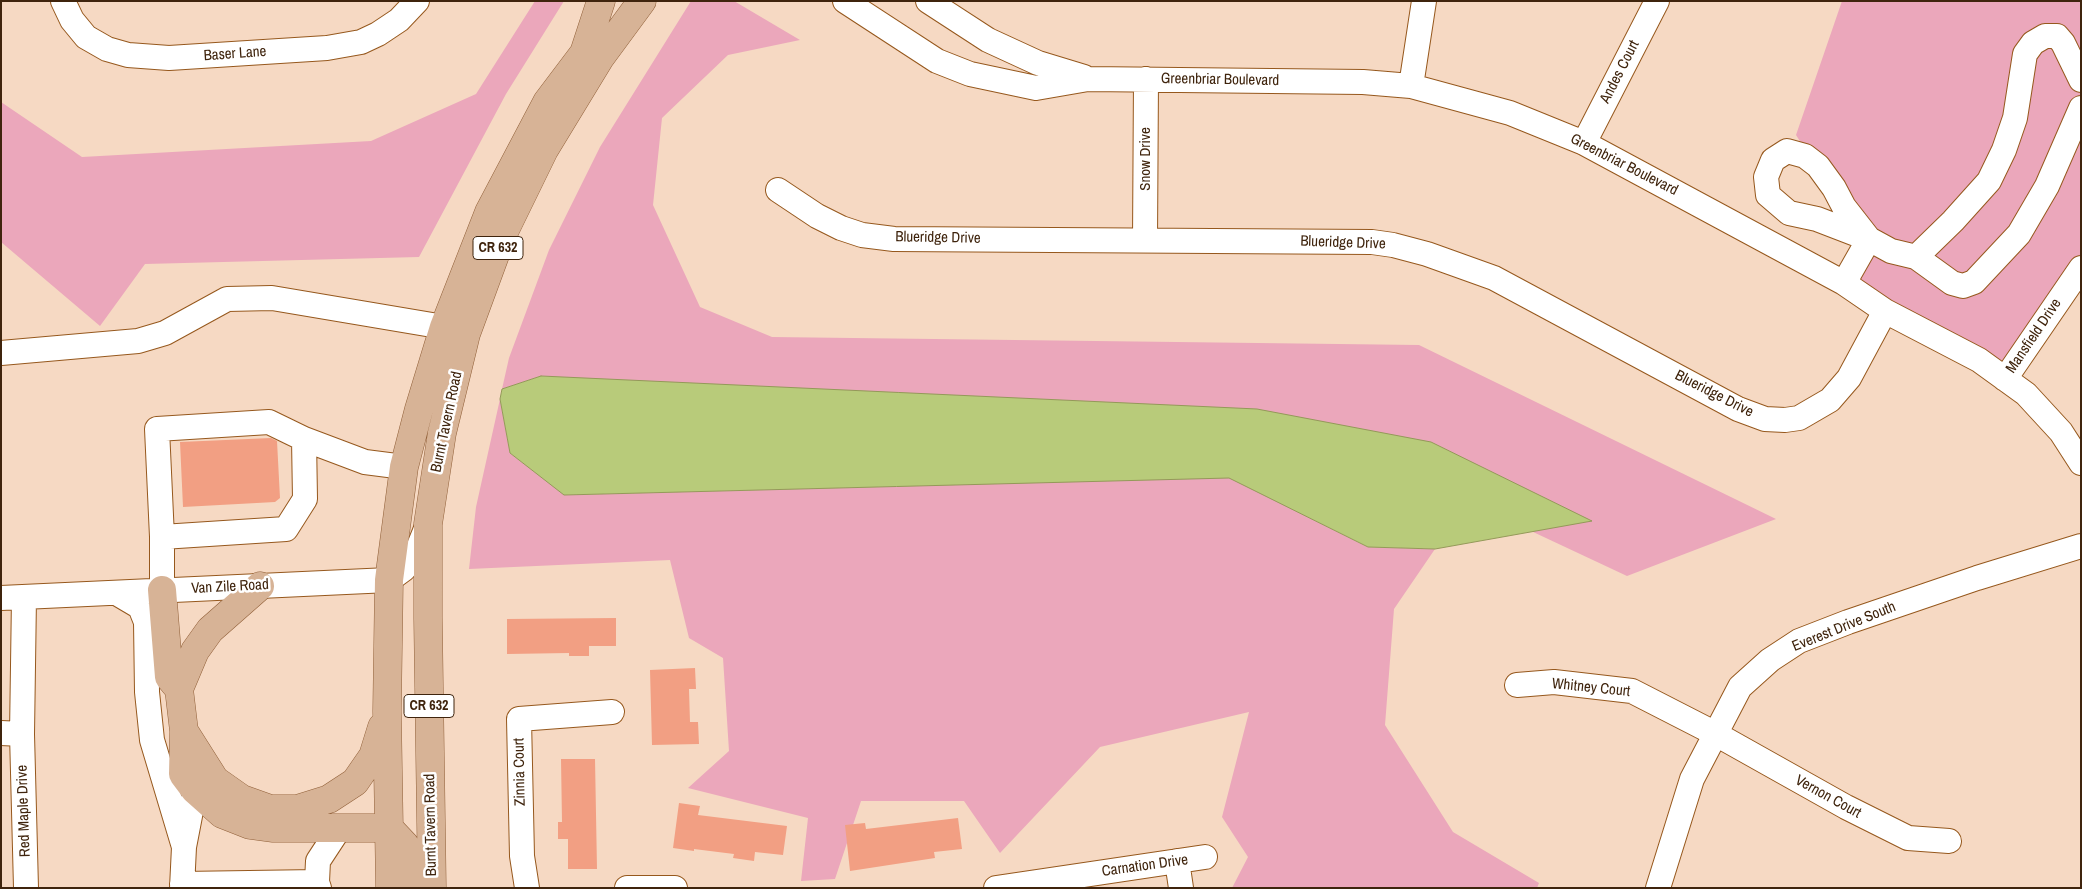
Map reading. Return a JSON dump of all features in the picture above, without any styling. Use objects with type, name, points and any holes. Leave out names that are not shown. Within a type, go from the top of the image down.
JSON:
[{"type":"main road","name":"Burnt Tavern Road","points":[[390,888],[387,711],[388,580],[404,467],[419,409],[444,327],[489,212],[547,102],[584,53],[601,1]]},
{"type":"main road","points":[[584,53],[619,1]]},
{"type":"main road","name":"Burnt Tavern Road","points":[[432,888],[428,524],[442,433],[466,334],[502,236],[544,150],[600,58],[642,1]]},
{"type":"main road","points":[[260,586],[210,630],[195,651],[179,689],[184,731],[183,774],[195,790],[222,814],[250,824],[272,828],[389,828],[405,845],[410,866],[411,888]]},
{"type":"main road","points":[[162,590],[169,677],[179,689]]},
{"type":"main road","points":[[184,731],[215,780],[242,799],[270,809],[297,809],[328,799],[355,782],[373,756],[387,711]]},
{"type":"street","name":"Baser Lane","points":[[63,1],[72,20],[86,37],[107,49],[128,55],[169,58],[327,48],[361,42],[378,34],[398,20],[417,1]]},
{"type":"street","name":"Greenbriar Boulevard","points":[[845,1],[937,61],[970,74],[1036,88],[1088,79],[1363,82],[1411,86],[1510,113],[1584,143],[1844,283],[1884,311],[1979,360],[2026,394],[2061,432],[2081,463]]},
{"type":"street","name":"Greenbriar Boulevard","points":[[928,1],[988,40],[1038,62],[1088,79]]},
{"type":"street","points":[[1411,86],[1424,1]]},
{"type":"street","name":"Andes Court","points":[[1584,143],[1657,1]]},
{"type":"street","points":[[1916,257],[1953,221],[1989,181],[2004,150],[2015,118],[2025,54],[2033,43],[2045,36],[2057,36],[2063,43],[2081,80]]},
{"type":"street","name":"Snow Drive","points":[[1145,240],[1146,79]]},
{"type":"street","points":[[1844,283],[1870,239],[1890,251],[1916,257],[1952,283],[1963,286],[1974,282],[2019,234],[2047,186],[2081,108]]},
{"type":"street","name":"Blueridge Drive","points":[[778,190],[817,216],[841,228],[862,235],[894,239],[1372,242],[1393,245],[1427,254],[1494,278],[1738,409],[1765,419],[1785,420],[1799,418],[1830,400],[1849,378],[1884,311]]},
{"type":"street","name":"Mansfield Drive","points":[[2005,379],[2081,268]]},
{"type":"street","points":[[1,352],[138,341],[165,333],[227,299],[272,298],[444,327]]},
{"type":"street","points":[[162,590],[158,429],[269,422],[304,439],[365,462],[404,467]]},
{"type":"street","points":[[162,537],[286,529],[305,500],[304,439]]},
{"type":"street","points":[[388,580],[404,569],[419,546],[428,524]]},
{"type":"street","name":"Everest Drive South","points":[[1658,888],[1692,779],[1714,733],[1740,687],[1770,660],[1799,641],[1848,622],[1977,578],[2081,546]]},
{"type":"street","name":"Van Zile Road","points":[[13,597],[118,594],[162,590],[388,580]]},
{"type":"street","points":[[118,594],[140,607],[146,622],[148,692],[152,740],[184,847]]},
{"type":"street","name":"Red Maple Drive","points":[[13,597],[12,734],[26,888]]},
{"type":"street","name":"Whitney Court","points":[[1517,685],[1554,682],[1632,691],[1714,733]]},
{"type":"street","name":"Zinnia Court","points":[[527,888],[522,856],[519,719],[612,712]]},
{"type":"street","name":"Vernon Court","points":[[1714,733],[1846,807],[1908,838],[1949,841]]},
{"type":"street","points":[[195,790],[184,847],[182,886],[318,885],[318,861],[339,829]]},
{"type":"street","name":"Carnation Drive","points":[[996,888],[1205,857]]},
{"type":"street","points":[[1177,861],[1181,888]]},
{"type":"street","points":[[627,888],[675,888]]},
{"type":"shaded area","points":[[535,1],[564,1],[506,94],[419,257],[145,264],[100,326],[1,242],[1,102],[82,157],[371,141],[476,94]]},
{"type":"shaded area","points":[[691,1],[734,1],[800,40],[728,55],[662,118],[653,205],[700,307],[772,337],[1419,345],[1776,519],[1627,576],[1531,531],[1591,520],[542,376],[502,389],[509,358],[549,250],[600,147]]},
{"type":"shaded area","points":[[1842,1],[2081,1],[2081,272],[2000,376],[1846,293],[1869,250],[1796,135]]},
{"type":"shaded area","points":[[541,376],[1257,409],[1431,442],[1592,521],[1435,549],[1368,547],[1229,478],[564,495],[510,453],[500,399],[502,389]]},
{"type":"shaded area","points":[[500,399],[510,453],[565,495],[1229,477],[1368,547],[1435,549],[1394,609],[1385,725],[1453,832],[1539,883],[1537,888],[1232,888],[1248,857],[1222,817],[1249,712],[1100,747],[1000,853],[964,801],[861,801],[835,879],[801,881],[808,818],[688,788],[729,751],[723,658],[689,638],[670,560],[469,569],[476,507]]},
{"type":"building","points":[[271,438],[277,441],[280,498],[275,502],[183,507],[180,442]]},
{"type":"building","points":[[616,618],[616,646],[589,646],[589,656],[569,656],[569,653],[507,654],[507,619]]},
{"type":"building","points":[[695,668],[696,689],[689,689],[690,722],[698,722],[699,744],[652,745],[650,670]]},
{"type":"building","points":[[561,759],[595,759],[597,869],[568,869],[568,839],[558,839],[558,822],[562,822]]},
{"type":"building","points":[[679,803],[700,806],[698,815],[787,826],[783,855],[755,852],[754,861],[733,858],[734,854],[673,848]]},
{"type":"building","points":[[958,818],[962,849],[934,852],[935,858],[850,871],[845,825],[865,823],[866,829]]}]
